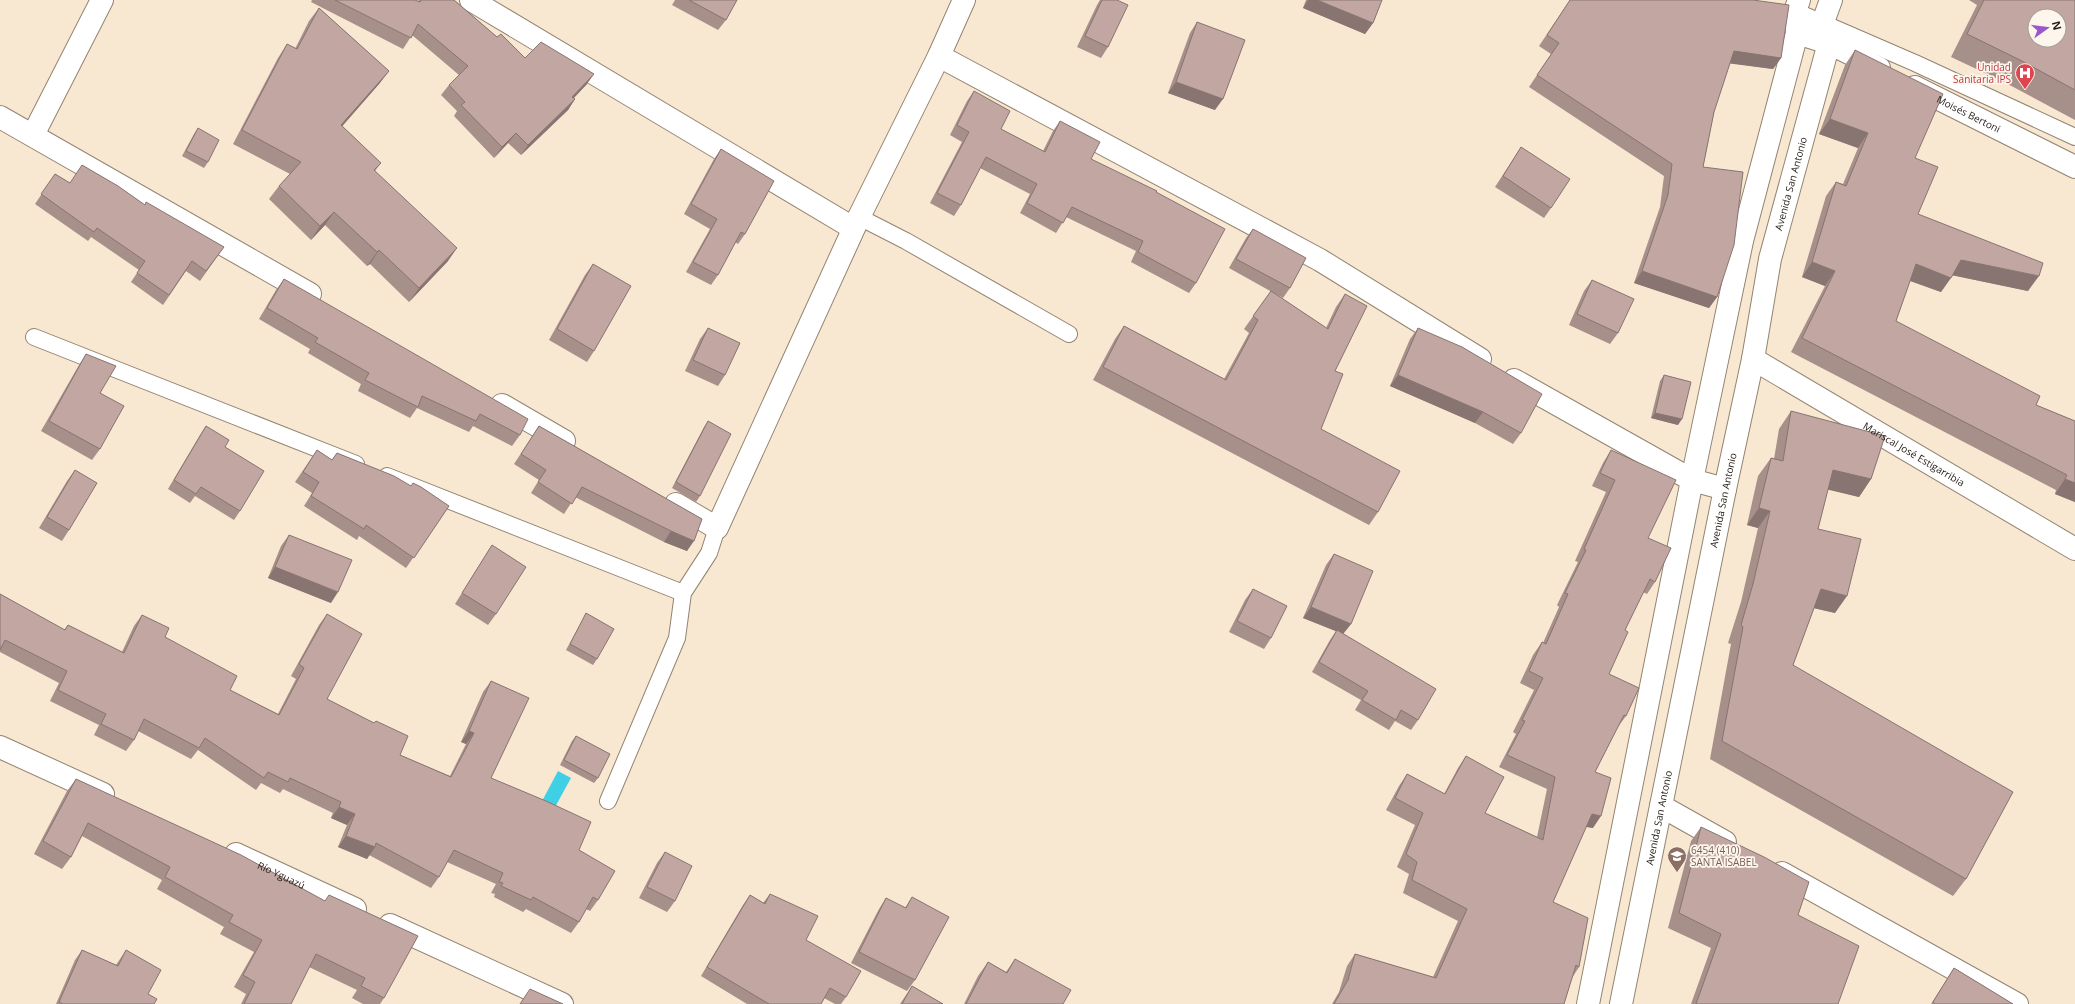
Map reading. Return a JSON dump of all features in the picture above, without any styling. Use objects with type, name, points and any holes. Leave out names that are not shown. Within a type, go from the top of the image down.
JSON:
[{"type":"street","points":[[32,135],[102,0]]},
{"type":"street","points":[[471,0],[856,222]]},
{"type":"street","points":[[661,496],[717,528],[856,222],[939,56],[964,0]]},
{"type":"street","points":[[1829,43],[1823,22],[1831,0]]},
{"type":"street","points":[[1588,1004],[1692,480],[1742,241],[1797,33],[1797,5]]},
{"type":"street","name":"Moisés Bertoni","points":[[1797,33],[1829,43],[2075,167]]},
{"type":"street","name":"Avenida San Antonio","points":[[1621,1004],[1725,489],[1753,359],[1770,259],[1829,43]]},
{"type":"street","points":[[939,56],[1320,260],[1509,377],[1692,480],[1725,489]]},
{"type":"street","points":[[0,117],[330,306]]},
{"type":"street","name":"Mariscal José Estigarribia","points":[[1753,359],[2075,549]]},
{"type":"street","points":[[482,393],[578,449]]},
{"type":"street","points":[[0,747],[123,803]]},
{"type":"street","points":[[1661,806],[1745,853]]},
{"type":"street","name":"Río Yguazú","points":[[216,846],[562,1004]]},
{"type":"street","points":[[1766,864],[2017,1004]]},
{"type":"lane","points":[[1797,5],[1823,22],[2075,137]]},
{"type":"lane","points":[[856,222],[906,241],[1069,334]]},
{"type":"lane","points":[[34,337],[684,593]]},
{"type":"lane","points":[[608,801],[677,638],[684,593],[709,553],[717,528]]},
{"type":"water","points":[[558,771],[571,778],[554,809],[541,803]]},
{"type":"building","points":[[335,0],[415,0],[420,2],[421,0],[454,0],[497,37],[501,34],[525,58],[541,42],[594,74],[572,97],[575,99],[528,145],[516,133],[502,147],[461,105],[465,102],[449,85],[468,66],[418,24],[411,38]]},
{"type":"building","points":[[689,0],[737,0],[726,20]]},
{"type":"building","points":[[1102,0],[1117,0],[1128,5],[1108,47],[1085,36]]},
{"type":"building","points":[[1317,0],[1382,0],[1373,23]]},
{"type":"building","points":[[1570,0],[1753,0],[1789,5],[1781,58],[1734,51],[1714,112],[1703,167],[1743,172],[1734,245],[1717,297],[1642,271],[1668,195],[1672,164],[1537,75],[1559,43],[1547,35]]},
{"type":"building","points":[[1984,0],[2075,0],[2075,90],[2020,60],[1967,34]]},
{"type":"building","points":[[319,8],[389,71],[341,125],[381,163],[374,170],[457,248],[419,288],[379,250],[377,252],[334,212],[320,226],[279,186],[301,162],[242,130],[287,44],[297,49]]},
{"type":"building","points":[[1197,22],[1245,40],[1223,99],[1176,82]]},
{"type":"building","points":[[1855,50],[1943,94],[1915,158],[1938,167],[1918,214],[2043,263],[2039,276],[1961,260],[1951,278],[1916,264],[1896,321],[2040,396],[2036,405],[2075,421],[2075,483],[2065,479],[2067,475],[1802,338],[1835,271],[1812,262],[1836,182],[1846,186],[1868,133],[1830,119]]},
{"type":"building","points":[[974,91],[1010,111],[1001,129],[1045,152],[1060,121],[1100,142],[1091,159],[1157,191],[1156,192],[1225,229],[1196,283],[1138,252],[1143,241],[1072,207],[1063,223],[1027,203],[1037,184],[986,157],[961,205],[937,193],[969,132],[957,125]]},
{"type":"building","points":[[198,128],[219,140],[208,162],[186,151]]},
{"type":"building","points":[[1521,147],[1570,179],[1551,208],[1503,176]]},
{"type":"building","points":[[721,149],[774,181],[745,234],[741,232],[718,275],[693,262],[717,219],[691,204]]},
{"type":"building","points":[[82,165],[118,186],[145,205],[146,202],[224,247],[206,271],[192,261],[169,295],[137,273],[145,261],[97,228],[94,232],[41,194],[55,174],[70,183]]},
{"type":"building","points":[[1253,229],[1306,258],[1290,288],[1236,259]]},
{"type":"building","points":[[593,264],[631,286],[594,351],[557,329]]},
{"type":"building","points":[[284,279],[528,419],[520,435],[480,414],[476,421],[422,396],[418,407],[365,380],[369,373],[315,342],[318,338],[267,308]]},
{"type":"building","points":[[1592,280],[1634,299],[1618,333],[1577,314]]},
{"type":"building","points":[[1271,291],[1328,329],[1345,294],[1367,306],[1335,371],[1343,374],[1321,429],[1400,471],[1378,512],[1103,367],[1124,326],[1226,380],[1258,320],[1253,316]]},
{"type":"building","points":[[708,328],[740,343],[725,375],[693,360]]},
{"type":"building","points":[[1418,328],[1462,347],[1542,394],[1521,433],[1483,412],[1398,375]]},
{"type":"building","points":[[86,354],[116,366],[100,393],[124,406],[100,449],[49,421]]},
{"type":"building","points":[[1664,375],[1691,382],[1682,419],[1655,413]]},
{"type":"building","points":[[1791,411],[1885,436],[1871,479],[1833,470],[1818,529],[1861,539],[1847,596],[1821,589],[1793,665],[2013,792],[1966,879],[1722,741],[1743,627],[1741,625],[1753,584],[1770,511],[1759,508],[1771,458],[1783,461]]},
{"type":"building","points":[[708,421],[731,434],[700,496],[676,482]]},
{"type":"building","points":[[206,426],[229,440],[225,447],[264,471],[240,511],[201,487],[196,494],[174,480]]},
{"type":"building","points":[[539,426],[702,519],[694,541],[582,487],[572,504],[538,482],[546,470],[521,454]]},
{"type":"building","points":[[317,450],[332,460],[337,453],[394,476],[411,486],[413,483],[449,506],[414,558],[366,525],[364,529],[311,496],[319,482],[303,472]]},
{"type":"building","points":[[1611,450],[1676,480],[1648,538],[1671,548],[1655,582],[1650,579],[1625,630],[1628,632],[1609,674],[1639,688],[1626,716],[1624,715],[1595,772],[1611,778],[1601,816],[1592,814],[1553,902],[1588,918],[1579,967],[1576,965],[1564,1004],[1334,1004],[1348,980],[1355,954],[1436,978],[1467,909],[1412,880],[1417,862],[1406,854],[1423,813],[1395,798],[1407,774],[1445,794],[1466,756],[1504,777],[1485,813],[1543,840],[1555,777],[1507,755],[1525,721],[1522,720],[1543,678],[1529,671],[1542,642],[1546,644],[1568,594],[1565,593],[1586,550],[1584,549],[1615,480],[1600,473]]},
{"type":"building","points":[[75,470],[97,483],[69,530],[47,517]]},
{"type":"building","points":[[289,535],[352,560],[338,592],[275,567]]},
{"type":"building","points":[[492,545],[526,567],[496,614],[462,593]]},
{"type":"building","points":[[1334,554],[1373,571],[1351,624],[1311,607]]},
{"type":"building","points":[[1253,589],[1287,606],[1271,638],[1237,621]]},
{"type":"building","points":[[0,594],[65,630],[68,625],[124,653],[142,615],[169,628],[165,637],[237,676],[230,690],[279,715],[304,668],[299,664],[327,614],[362,634],[327,699],[374,723],[376,721],[408,736],[400,755],[451,777],[474,733],[469,731],[491,681],[529,698],[491,778],[591,822],[579,850],[615,871],[598,900],[593,897],[579,922],[533,897],[531,900],[501,886],[503,883],[499,882],[503,873],[454,850],[439,877],[376,843],[375,847],[346,836],[355,814],[339,807],[341,802],[290,778],[288,782],[268,772],[264,778],[205,738],[199,748],[144,719],[134,740],[101,724],[106,714],[58,690],[67,671],[5,640],[0,650]]},
{"type":"building","points":[[586,613],[614,629],[597,659],[570,644]]},
{"type":"building","points":[[1337,630],[1436,689],[1418,720],[1401,710],[1396,720],[1362,700],[1368,691],[1319,662]]},
{"type":"building","points":[[576,736],[610,754],[598,778],[564,760]]},
{"type":"building","points":[[76,779],[241,855],[325,901],[329,895],[418,936],[384,998],[361,986],[365,978],[316,954],[291,1004],[244,1004],[255,982],[243,975],[262,940],[229,922],[233,915],[165,877],[170,867],[88,823],[71,857],[43,841]]},
{"type":"building","points":[[1701,827],[1764,857],[1809,882],[1798,915],[1859,946],[1838,1004],[1696,1004],[1721,934],[1679,913]]},
{"type":"building","points":[[665,852],[692,866],[675,901],[647,887]]},
{"type":"building","points":[[770,894],[818,916],[806,940],[861,971],[846,997],[830,988],[821,1004],[769,1004],[707,967],[750,895],[765,904]]},
{"type":"building","points":[[912,897],[949,917],[915,980],[859,952],[886,898],[906,908]]},
{"type":"building","points":[[82,950],[118,966],[126,950],[161,970],[148,994],[157,999],[154,1004],[63,1004],[59,1002]]},
{"type":"building","points":[[1015,959],[1071,990],[1063,1004],[966,1004],[988,962],[1007,973]]},
{"type":"building","points":[[1954,968],[2013,1004],[1935,1004],[1933,1002]]},
{"type":"building","points":[[912,986],[943,1004],[902,1004]]},
{"type":"building","points":[[530,989],[563,1004],[520,1004]]},
{"type":"place","name":"Unidad Sanitaria IPS","points":[[2025,90]]},
{"type":"place","name":"6454 (410) SANTA ISABEL","points":[[1677,873]]}]
